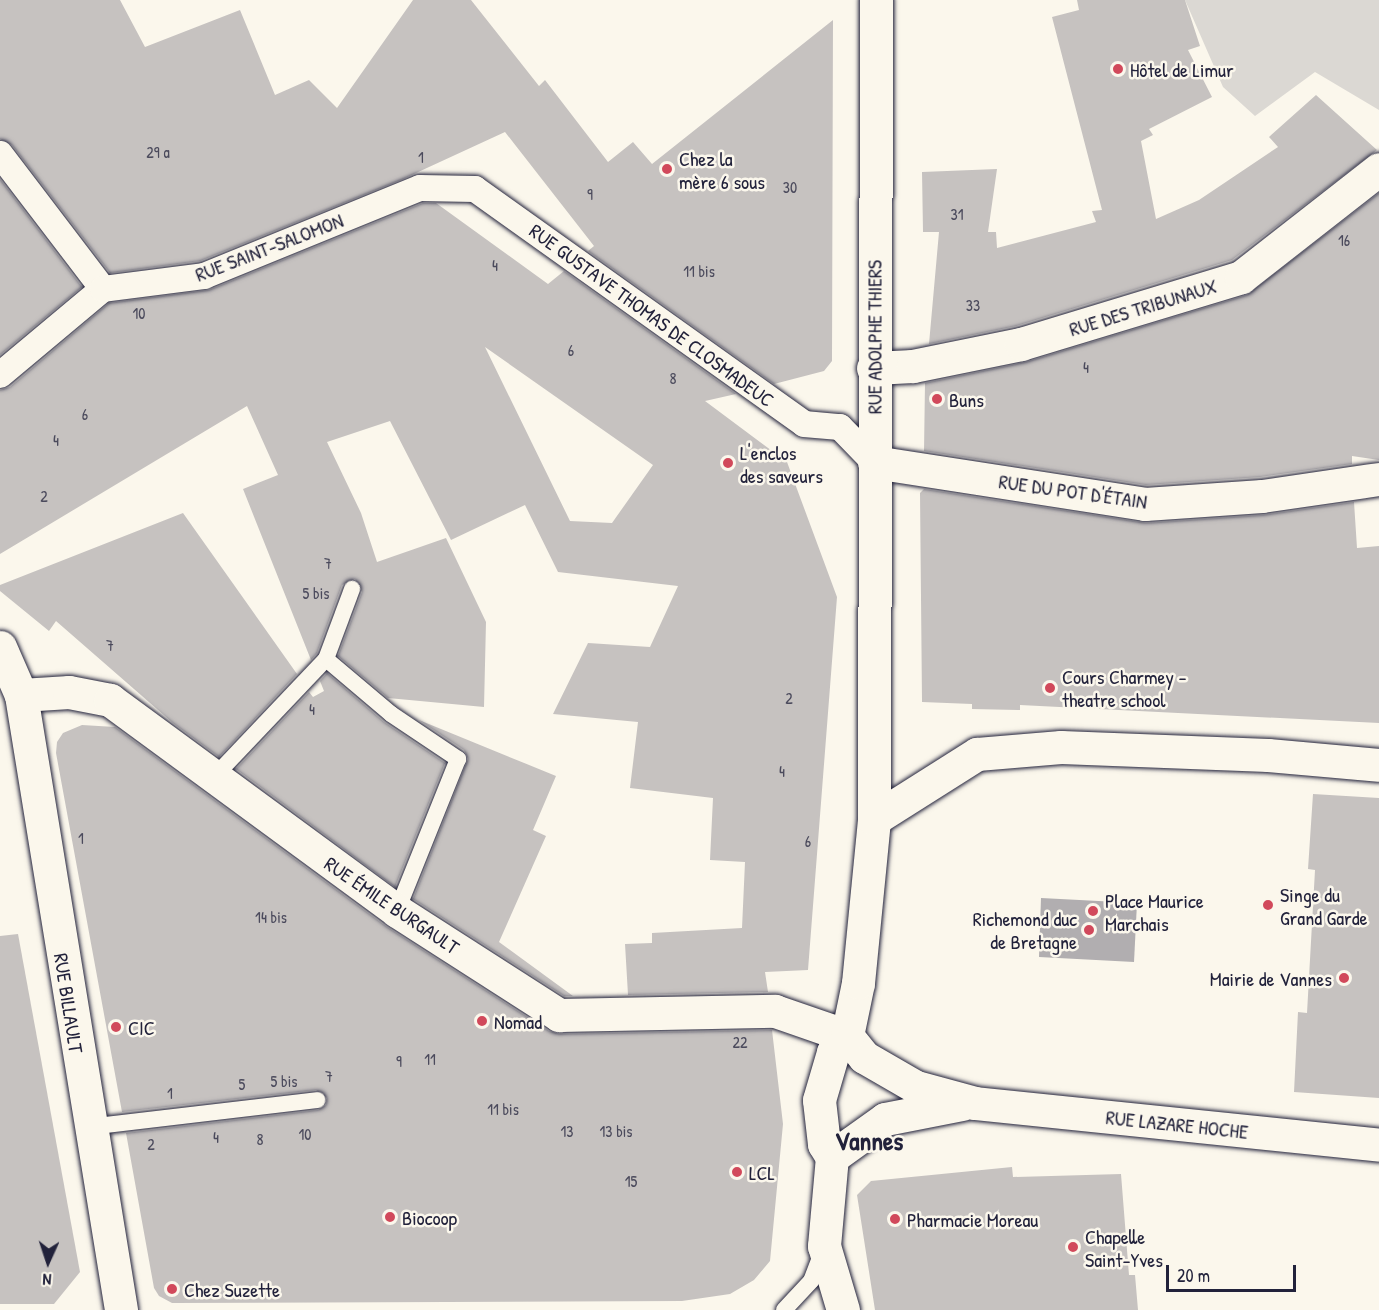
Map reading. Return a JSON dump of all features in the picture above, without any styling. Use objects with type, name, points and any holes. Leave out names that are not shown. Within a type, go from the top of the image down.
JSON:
[{"type":"street","name":"RUE ADOLPHE THIERS","points":[[874,819],[873,368],[876,0]]},
{"type":"street","points":[[0,154],[103,289],[0,375]]},
{"type":"street","name":"RUE DES TRIBUNAUX","points":[[873,368],[913,366],[1021,344],[1241,277],[1379,169]]},
{"type":"street","name":"RUE SAINT-SALOMON","points":[[103,289],[204,276],[420,188]]},
{"type":"street","name":"RUE GUSTAVE THOMAS DE CLOSMADEUC","points":[[420,188],[475,189],[804,424],[840,427],[874,462]]},
{"type":"street","name":"RUE DU POT D'ÉTAIN","points":[[874,462],[1145,504],[1262,496],[1379,479]]},
{"type":"street","points":[[0,646],[21,695]]},
{"type":"street","name":"RUE ÉMILE BURGAULT","points":[[21,695],[69,692],[110,700],[213,778],[397,911],[559,1015],[775,1011],[847,1036]]},
{"type":"street","name":"RUE BILLAULT","points":[[21,695],[88,1128],[121,1310]]},
{"type":"street","points":[[843,1310],[824,1246],[832,1157],[824,1144],[819,1100],[833,1052],[847,1036],[858,983],[874,819],[977,754],[1061,747],[1268,754],[1379,765]]},
{"type":"street","name":"RUE LAZARE HOCHE","points":[[847,1036],[864,1058],[916,1087],[975,1103],[1379,1145]]},
{"type":"street","name":"RUE LAZARE HOCHE","points":[[832,1157],[885,1119],[975,1103]]},
{"type":"lane","points":[[213,778],[327,659],[352,589]]},
{"type":"lane","points":[[327,659],[391,714],[458,759],[397,911]]},
{"type":"lane","points":[[88,1128],[317,1100]]},
{"type":"lane","points":[[784,1310],[810,1281],[824,1246]]},
{"type":"shaded area","points":[[1185,0],[1379,0],[1379,110],[1315,72],[1255,116],[1223,87]]},
{"type":"shaded area","points":[[1041,898],[1137,903],[1134,962],[1039,957]]},
{"type":"building","points":[[0,0],[120,0],[145,47],[240,10],[275,95],[309,80],[337,108],[413,0],[471,0],[539,86],[545,80],[608,162],[633,142],[652,164],[833,20],[832,361],[824,371],[774,384],[588,251],[594,246],[505,132],[403,179],[200,261],[110,273],[12,145],[0,139]]},
{"type":"building","points":[[1077,0],[1185,0],[1200,46],[1188,50],[1212,97],[1149,129],[1153,135],[1141,141],[1156,219],[1199,200],[1278,147],[1269,137],[1316,95],[1377,150],[1232,260],[1016,326],[929,344],[939,232],[923,232],[922,172],[997,169],[988,232],[996,232],[997,248],[1096,222],[1092,211],[1102,210],[1052,17],[1079,10]]},
{"type":"building","points":[[0,179],[82,287],[0,355]]},
{"type":"building","points":[[1379,193],[1379,460],[1352,456],[1352,464],[1260,477],[1146,485],[924,451],[925,383],[1026,362],[1247,295]]},
{"type":"building","points":[[423,203],[436,203],[548,284],[564,271],[736,394],[705,401],[787,462],[837,597],[808,970],[765,972],[768,992],[628,995],[625,944],[652,943],[652,933],[742,928],[745,862],[710,860],[713,798],[630,788],[638,722],[553,714],[588,643],[650,647],[678,586],[558,572],[525,505],[451,540],[390,421],[327,442],[361,513],[377,562],[446,538],[486,622],[484,707],[388,698],[338,656],[362,592],[355,579],[342,585],[317,653],[311,660],[243,489],[278,475],[247,406],[0,554],[0,390],[10,387],[109,303],[209,290]],"holes":[[[485,347],[653,465],[612,523],[570,521]]]},
{"type":"building","points":[[924,489],[1146,523],[1263,515],[1354,502],[1357,548],[1379,546],[1379,723],[1020,705],[1020,710],[972,709],[972,704],[922,702],[920,493]]},
{"type":"building","points":[[183,513],[297,674],[219,757],[173,723],[56,621],[49,631],[0,591],[0,585]]},
{"type":"building","points":[[327,673],[384,722],[445,763],[395,887],[236,769],[309,692],[313,697],[324,691],[320,681]]},
{"type":"building","points":[[419,720],[556,776],[533,830],[546,836],[499,942],[573,996],[564,996],[413,899],[468,759],[464,750]]},
{"type":"building","points":[[82,725],[115,727],[387,927],[549,1031],[559,1034],[772,1030],[783,1124],[770,1261],[754,1280],[730,1294],[682,1301],[172,1303],[159,1296],[154,1288],[126,1133],[318,1110],[326,1105],[327,1098],[316,1090],[122,1112],[56,753],[57,742],[63,733]]},
{"type":"building","name":"Mairie de Vannes","points":[[1313,794],[1379,798],[1379,1098],[1294,1092],[1298,1012],[1307,1013],[1315,870],[1308,869]]},
{"type":"building","points":[[18,934],[80,1272],[54,1304],[0,1304],[0,936]]},
{"type":"building","points":[[1012,1167],[1013,1177],[1121,1174],[1129,1275],[1135,1275],[1138,1310],[875,1310],[857,1195],[871,1181]]},
{"type":"place","name":"Hôtel de Limur","points":[[1118,69]]},
{"type":"place","name":"Chez la mère 6 sous","points":[[667,169]]},
{"type":"place","name":"Buns","points":[[937,399]]},
{"type":"place","name":"L'enclos des saveurs","points":[[728,463]]},
{"type":"place","name":"Cours Charmey - theatre school","points":[[1050,688]]},
{"type":"place","name":"Singe du Grand Garde","points":[[1268,905]]},
{"type":"place","name":"Place Maurice Marchais","points":[[1093,911]]},
{"type":"place","name":"Richemond duc de Bretagne","points":[[1089,930]]},
{"type":"place","name":"Mairie de Vannes","points":[[1344,978]]},
{"type":"place","name":"Nomad","points":[[482,1021]]},
{"type":"place","name":"CIC","points":[[116,1027]]},
{"type":"place","name":"LCL","points":[[737,1172]]},
{"type":"place","name":"Biocoop","points":[[390,1217]]},
{"type":"place","name":"Pharmacie Moreau","points":[[895,1219]]},
{"type":"place","name":"Chapelle Saint-Yves","points":[[1073,1247]]},
{"type":"place","name":"Chez Suzette","points":[[172,1289]]},
{"type":"district","name":"Vannes","points":[[869,1141]]}]
